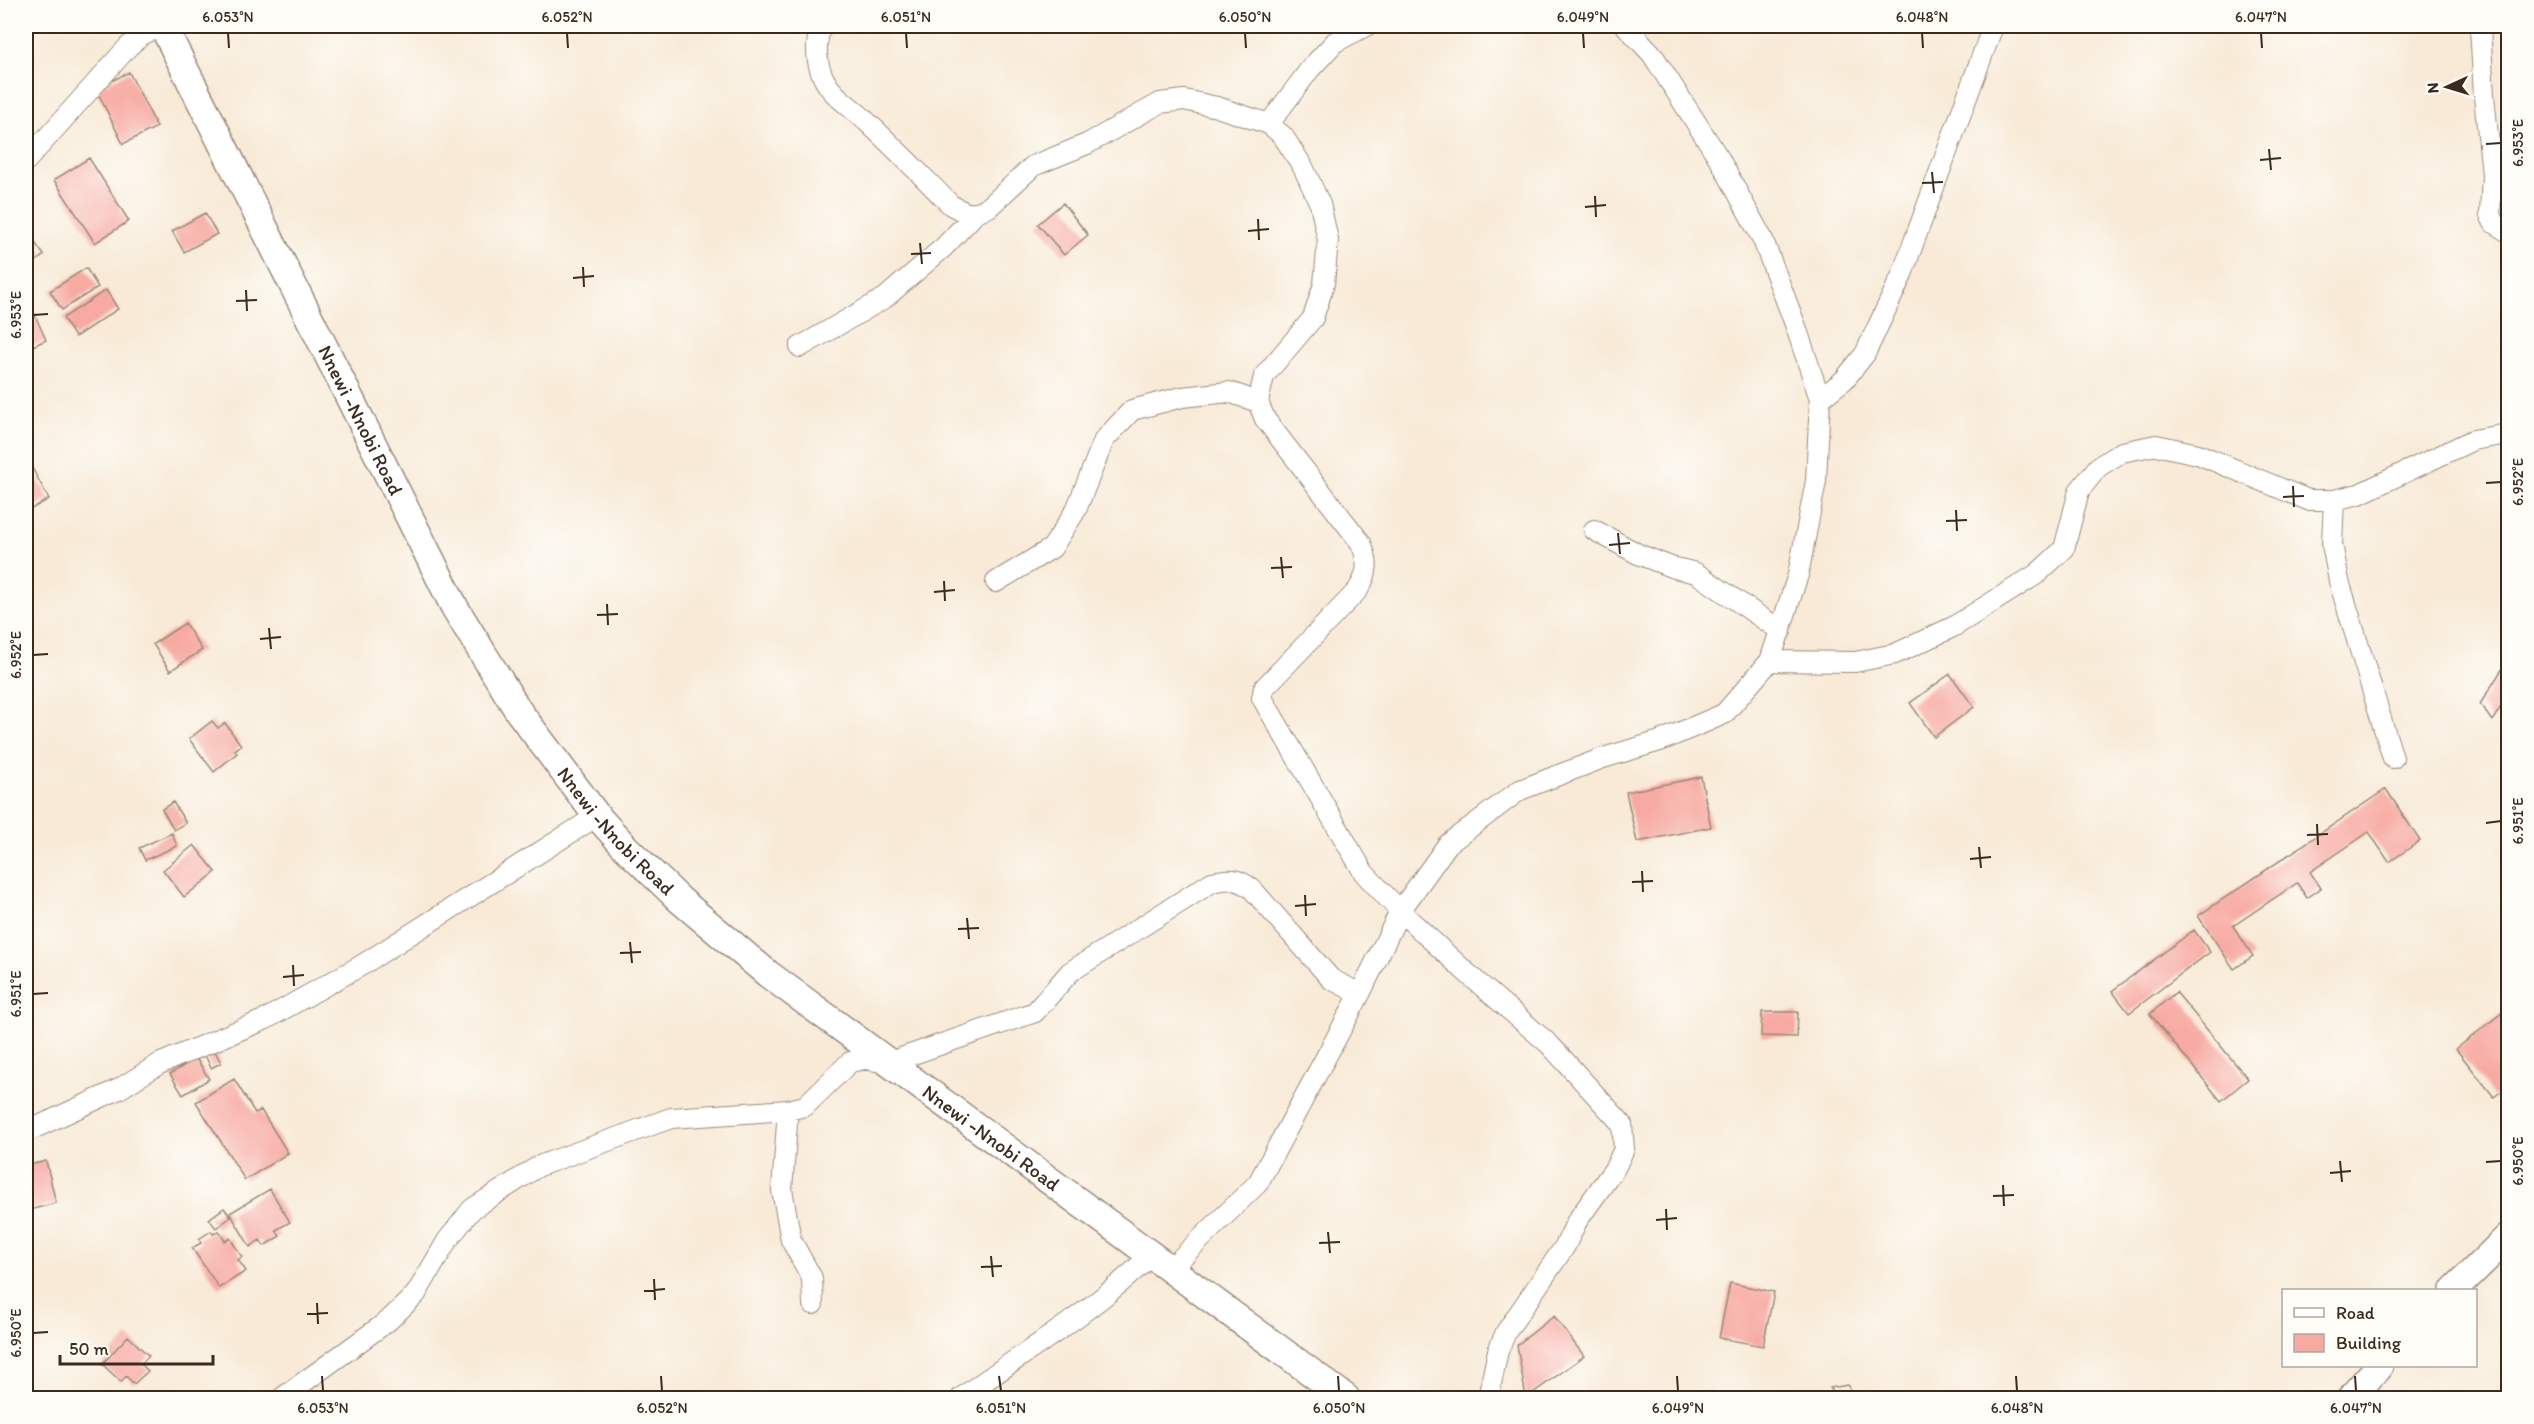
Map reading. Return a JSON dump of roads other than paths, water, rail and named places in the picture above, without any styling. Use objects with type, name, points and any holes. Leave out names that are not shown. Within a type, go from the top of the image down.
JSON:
[{"type":"main road","name":"Nnewi -Nnobi Road","points":[[162,26],[455,608],[519,712],[597,816],[626,848],[680,900],[768,974],[1346,1398]]},
{"type":"main road","points":[[2455,1289],[2508,1238]]},
{"type":"main road","points":[[2351,1398],[2377,1367]]},
{"type":"street","points":[[26,161],[128,47],[143,34],[162,26]]},
{"type":"street","points":[[821,26],[817,39],[817,62],[824,80],[835,94],[865,120],[951,206],[963,212],[975,214]]},
{"type":"street","points":[[1269,124],[1310,69],[1335,42],[1366,26]]},
{"type":"street","points":[[961,1398],[1069,1325],[1115,1290],[1159,1263],[1258,1183],[1360,994],[1400,911],[1448,843],[1520,790],[1603,758],[1660,741],[1724,714],[1770,661],[1798,576],[1816,481],[1820,399],[1763,240],[1720,160],[1652,54],[1626,26]]},
{"type":"street","points":[[1820,399],[1844,380],[1865,354],[1897,287],[1993,26]]},
{"type":"street","points":[[2480,26],[2492,174],[2490,215],[2494,224],[2508,232]]},
{"type":"street","points":[[800,347],[885,298],[944,247],[975,214],[988,207],[1033,166],[1087,144],[1160,103],[1184,100],[1217,107],[1269,124],[1283,136],[1303,167],[1320,204],[1328,240],[1324,284],[1313,318],[1264,376],[1258,402],[1265,419],[1361,543],[1368,559],[1367,575],[1358,590],[1264,688],[1262,698],[1364,873],[1400,911],[1550,1045],[1622,1124],[1624,1149],[1615,1168],[1577,1221],[1564,1246],[1506,1332],[1498,1351],[1488,1398]]},
{"type":"street","points":[[996,582],[1052,548],[1076,510],[1104,440],[1132,410],[1182,397],[1229,392],[1258,402]]},
{"type":"street","points":[[1770,661],[1855,662],[1895,654],[1953,627],[2037,574],[2064,549],[2079,491],[2098,467],[2122,452],[2156,445],[2198,454],[2308,500],[2334,500],[2359,494],[2473,440],[2508,434]]},
{"type":"street","points":[[2334,500],[2332,544],[2339,581],[2393,758]]},
{"type":"street","points":[[1594,530],[1638,554],[1671,567],[1696,573],[1781,631]]},
{"type":"street","points":[[26,1132],[119,1089],[159,1064],[266,1019],[362,965],[597,816]]},
{"type":"street","points":[[282,1398],[388,1321],[416,1294],[447,1241],[472,1209],[539,1166],[671,1118],[788,1110],[805,1106],[850,1062],[865,1059],[887,1063],[1035,1012],[1070,972],[1212,882],[1230,878],[1240,880],[1252,889],[1331,979],[1360,994]]},
{"type":"street","points":[[788,1110],[782,1190],[791,1240],[812,1278],[813,1304]]}]
